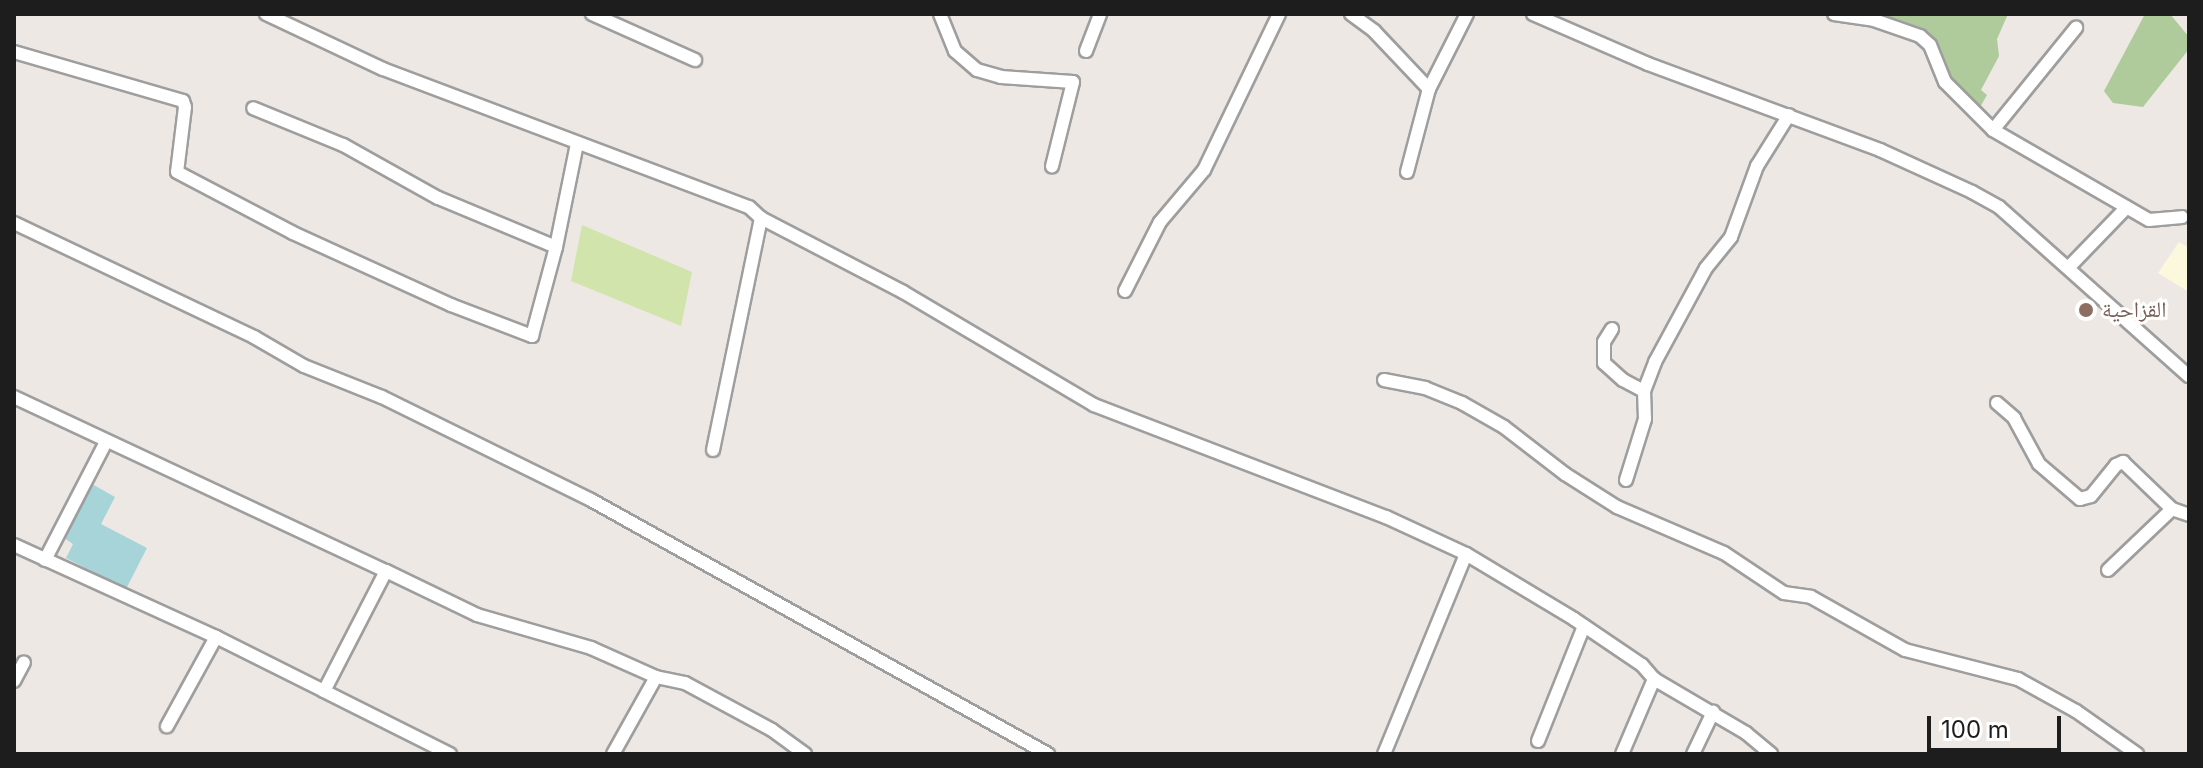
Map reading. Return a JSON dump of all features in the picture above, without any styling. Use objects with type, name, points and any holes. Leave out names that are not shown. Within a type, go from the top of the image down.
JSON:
[{"type":"street","points":[[266,14],[383,69],[749,207],[761,218],[891,285],[1094,405],[1386,517],[1466,554],[1584,626],[1642,665],[1654,679],[1713,712],[1771,754]]},
{"type":"street","points":[[592,14],[695,60]]},
{"type":"street","points":[[940,14],[955,51],[977,70],[1001,77],[1073,82],[1052,166]]},
{"type":"street","points":[[1086,51],[1100,14]]},
{"type":"street","points":[[1125,291],[1160,222],[1204,170],[1279,14]]},
{"type":"street","points":[[1351,14],[1381,38],[1429,89]]},
{"type":"street","points":[[1407,172],[1429,89],[1467,14]]},
{"type":"street","points":[[1533,14],[1648,64],[1919,166],[1972,192],[1999,207],[2189,376]]},
{"type":"street","points":[[1834,14],[1874,20],[1920,36],[1930,45],[1945,82],[1993,130],[2149,220],[2182,217]]},
{"type":"street","points":[[1993,130],[2076,28]]},
{"type":"street","points":[[14,52],[183,101],[185,107],[177,172],[293,233],[451,305],[532,336],[556,247],[577,144]]},
{"type":"street","points":[[253,108],[343,145],[438,198],[556,247]]},
{"type":"street","points":[[1626,480],[1645,419],[1644,391],[1655,362],[1706,268],[1731,237],[1757,166],[1789,115]]},
{"type":"street","points":[[2069,267],[2127,207]]},
{"type":"street","points":[[713,450],[761,218]]},
{"type":"street","points":[[14,223],[254,337],[304,366],[382,397],[591,500],[1048,754]]},
{"type":"street","points":[[1612,329],[1604,342],[1604,363],[1623,380],[1644,391]]},
{"type":"street","points":[[1384,380],[1425,388],[1469,407],[1504,427],[1565,474],[1617,507],[1674,535],[1724,553],[1784,593],[1811,597],[1905,650],[2018,679],[2076,711],[2137,754]]},
{"type":"street","points":[[14,397],[477,615],[591,648],[656,677],[685,683],[772,730],[805,754]]},
{"type":"street","points":[[1997,403],[2014,418],[2039,464],[2080,499],[2091,496],[2116,465],[2123,462],[2172,509],[2189,515]]},
{"type":"street","points":[[45,560],[106,442]]},
{"type":"street","points":[[2108,570],[2172,509]]},
{"type":"street","points":[[14,545],[216,637],[450,754]]},
{"type":"street","points":[[1384,754],[1466,554]]},
{"type":"street","points":[[324,691],[386,571]]},
{"type":"street","points":[[1538,741],[1584,626]]},
{"type":"street","points":[[167,726],[216,637]]},
{"type":"street","points":[[14,681],[24,662]]},
{"type":"street","points":[[613,754],[656,677]]},
{"type":"street","points":[[1622,754],[1654,679]]},
{"type":"street","points":[[1693,754],[1713,712]]},
{"type":"shaded area","points":[[2179,242],[2189,248],[2189,292],[2158,273]]},
{"type":"green space","points":[[1850,14],[2008,14],[1997,39],[1999,56],[1981,90],[1987,95],[1976,114],[1948,95],[1952,89],[1935,57],[1909,30]]},
{"type":"green space","points":[[2145,14],[2170,14],[2189,37],[2189,49],[2143,107],[2113,103],[2104,91]]},
{"type":"green space","points":[[582,225],[692,272],[681,326],[571,281]]},
{"type":"water","points":[[92,484],[115,497],[101,524],[147,548],[126,589],[66,558],[73,544],[64,538]]},
{"type":"place","name":"القزاحية","points":[[2086,310]]}]
